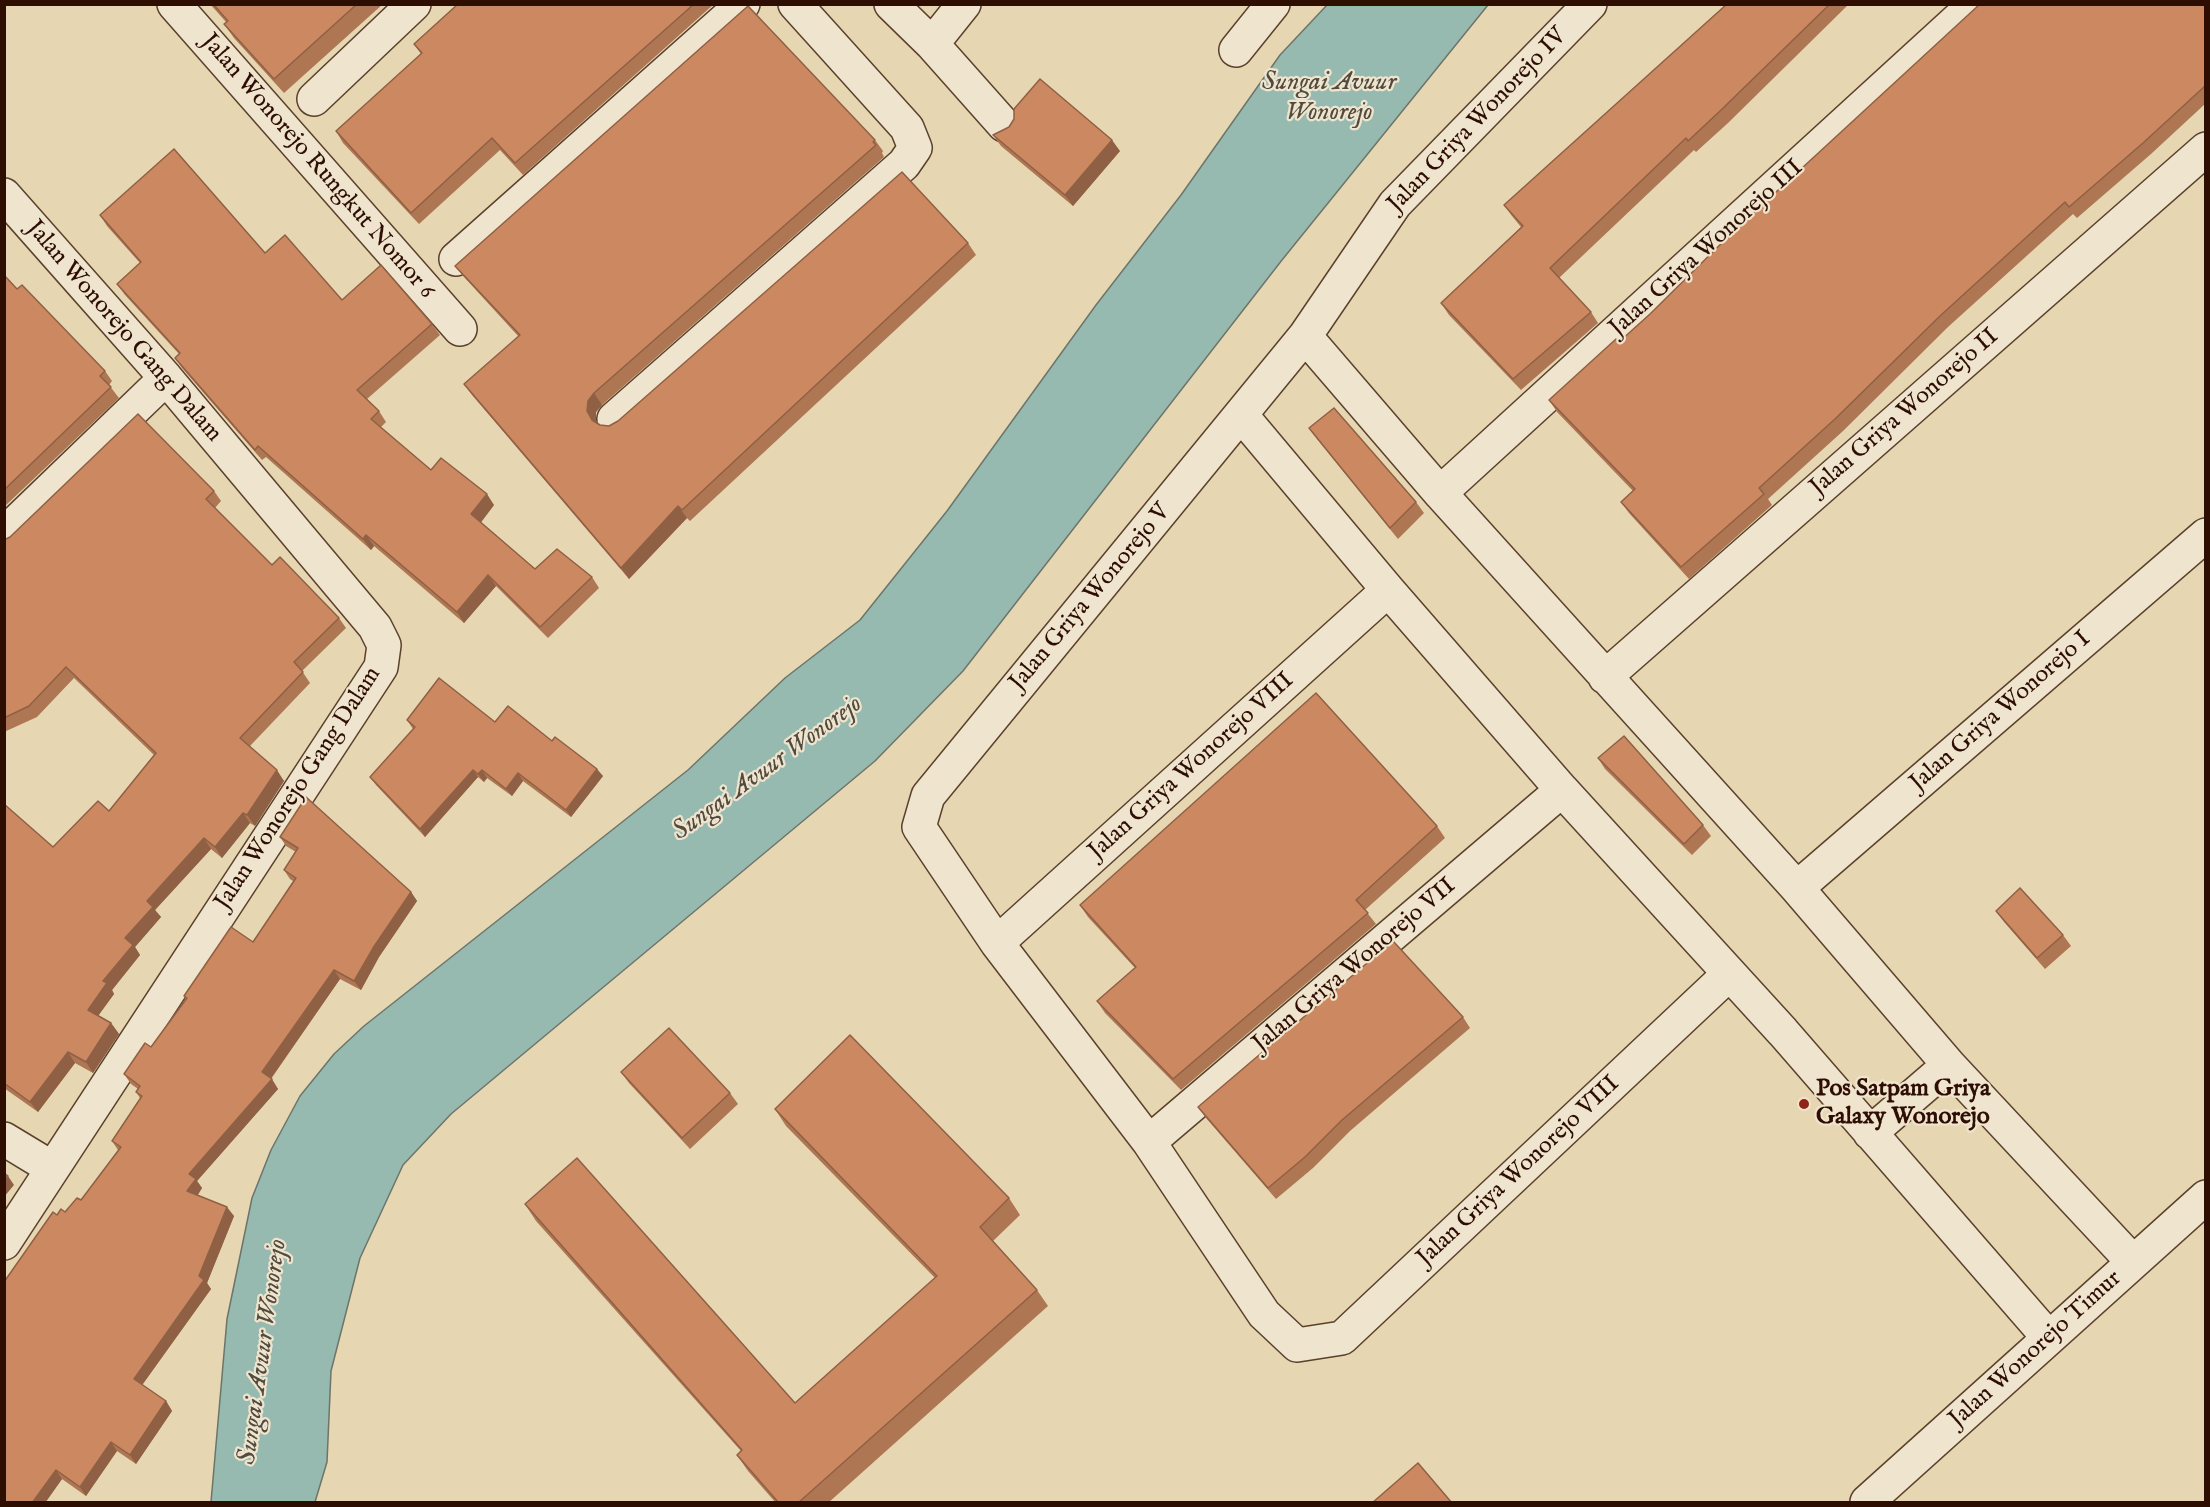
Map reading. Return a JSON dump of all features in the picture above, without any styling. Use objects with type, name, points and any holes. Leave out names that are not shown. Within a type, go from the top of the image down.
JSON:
[{"type":"street","name":"Jalan Wonorejo Rungkut Nomor 6","points":[[174,4],[460,329]]},
{"type":"street","points":[[314,99],[414,4]]},
{"type":"street","points":[[456,259],[743,4]]},
{"type":"street","points":[[614,419],[903,164],[915,148],[907,128],[795,4]]},
{"type":"street","points":[[891,4],[932,44],[1004,125]]},
{"type":"street","points":[[932,44],[964,4]]},
{"type":"street","points":[[1236,50],[1274,4]]},
{"type":"street","name":"Jalan Griya Wonorejo IV","points":[[1242,416],[1305,336],[1395,204],[1590,4]]},
{"type":"street","name":"Jalan Griya Wonorejo III","points":[[1440,493],[1975,4]]},
{"type":"street","name":"Jalan Griya Wonorejo II","points":[[1605,677],[2205,149]]},
{"type":"street","name":"Jalan Wonorejo Gang Dalam","points":[[4,195],[166,378],[375,627],[384,645],[381,667],[4,1243]]},
{"type":"street","points":[[1305,336],[1440,493],[1797,888],[1949,1065],[2133,1262]]},
{"type":"street","points":[[4,534],[166,378]]},
{"type":"street","points":[[1242,416],[1388,590],[1562,790],[1729,974],[2049,1338]]},
{"type":"street","name":"Jalan Griya Wonorejo V","points":[[1242,416],[928,796],[919,827],[997,944],[1149,1142],[1264,1314],[1297,1345]]},
{"type":"street","name":"Jalan Griya Wonorejo I","points":[[1797,888],[2205,535]]},
{"type":"street","name":"Jalan Griya Wonorejo VIII","points":[[997,944],[1388,590]]},
{"type":"street","name":"Jalan Griya Wonorejo VII","points":[[1149,1142],[1562,790]]},
{"type":"street","name":"Jalan Griya Wonorejo VIII","points":[[1297,1345],[1342,1338],[1729,974]]},
{"type":"street","points":[[1870,1133],[1949,1065]]},
{"type":"street","points":[[4,1139],[52,1168]]},
{"type":"street","name":"Jalan Wonorejo Timur","points":[[1867,1503],[2205,1197]]},
{"type":"water","name":"Sungai Avuur Wonorejo","points":[[1327,5],[1488,5],[1282,260],[963,671],[875,761],[451,1114],[403,1165],[360,1258],[331,1371],[327,1462],[315,1502],[211,1502],[227,1319],[252,1198],[271,1150],[300,1096],[334,1054],[364,1026],[688,770],[785,678],[860,620],[947,511],[1096,305],[1181,195],[1280,55]]},
{"type":"building","points":[[213,4],[357,4],[274,79],[224,24],[228,21]]},
{"type":"building","points":[[458,4],[694,4],[515,163],[492,138],[411,213],[336,131],[422,53],[414,44]]},
{"type":"building","points":[[1727,4],[1830,4],[1720,111],[1688,141],[1686,138],[1550,268],[1591,312],[1513,379],[1441,303],[1523,226],[1504,205]]},
{"type":"building","points":[[1980,4],[2205,4],[2205,86],[2069,207],[2065,202],[1940,316],[1835,419],[1759,488],[1764,494],[1681,567],[1621,502],[1635,489],[1549,400],[1616,339],[1619,342],[1650,314],[1738,227]]},
{"type":"building","points":[[748,6],[875,140],[873,142],[876,145],[594,393],[588,401],[587,411],[592,420],[600,425],[609,426],[618,421],[902,172],[968,243],[682,510],[678,506],[621,568],[464,384],[520,335],[455,266]]},
{"type":"building","points":[[1040,79],[1112,140],[1065,195],[993,135],[1009,127],[1014,119],[1014,109]]},
{"type":"building","points":[[174,149],[265,253],[285,235],[342,300],[381,265],[432,324],[357,390],[379,411],[371,419],[431,470],[441,458],[487,494],[471,514],[535,569],[557,549],[592,577],[540,627],[488,575],[457,612],[366,535],[363,539],[258,446],[255,450],[175,358],[180,353],[117,284],[141,262],[100,215]]},
{"type":"building","points":[[4,275],[17,289],[22,285],[105,371],[100,376],[111,387],[4,490]]},
{"type":"building","points":[[1334,408],[1416,502],[1390,528],[1309,428]]},
{"type":"building","points":[[138,414],[214,491],[206,499],[272,565],[280,557],[339,618],[294,662],[303,672],[240,738],[277,770],[247,815],[243,813],[215,847],[204,838],[147,901],[153,907],[125,938],[133,945],[103,981],[107,983],[88,1010],[111,1023],[86,1062],[68,1052],[30,1102],[4,1083],[4,804],[53,847],[98,801],[109,811],[156,753],[66,667],[29,706],[4,718],[4,540],[10,537]]},
{"type":"building","points":[[439,678],[495,722],[508,706],[552,741],[555,737],[597,769],[566,810],[518,773],[506,789],[482,770],[478,774],[473,770],[420,829],[370,777],[415,727],[407,720]]},
{"type":"building","points":[[1316,693],[1437,826],[1356,900],[1368,913],[1173,1079],[1097,1001],[1136,967],[1080,905]]},
{"type":"building","points":[[1624,736],[1703,825],[1684,844],[1598,758]]},
{"type":"building","points":[[306,797],[411,892],[354,981],[334,970],[262,1072],[272,1079],[189,1174],[196,1179],[187,1191],[227,1207],[199,1276],[204,1280],[134,1379],[166,1401],[130,1455],[111,1442],[80,1487],[56,1470],[32,1503],[4,1503],[4,1282],[53,1212],[57,1215],[61,1209],[65,1212],[77,1198],[81,1200],[121,1147],[112,1141],[142,1096],[136,1092],[140,1086],[124,1074],[145,1043],[151,1047],[187,998],[184,996],[231,927],[253,942],[296,878],[284,870],[298,848],[280,837]]},
{"type":"building","points":[[2020,888],[2063,935],[2037,958],[1996,911]]},
{"type":"building","points":[[1393,941],[1463,1017],[1342,1120],[1305,1157],[1268,1188],[1198,1107]]},
{"type":"building","points":[[669,1028],[730,1093],[682,1138],[621,1072]]},
{"type":"building","points":[[850,1035],[1009,1198],[980,1227],[1037,1290],[798,1503],[779,1503],[737,1455],[742,1450],[525,1204],[577,1158],[795,1403],[937,1276],[775,1109]]},
{"type":"building","points":[[1418,1463],[1452,1503],[1372,1503]]},
{"type":"place","name":"Pos Satpam Griya Galaxy Wonorejo","points":[[1804,1104]]}]
